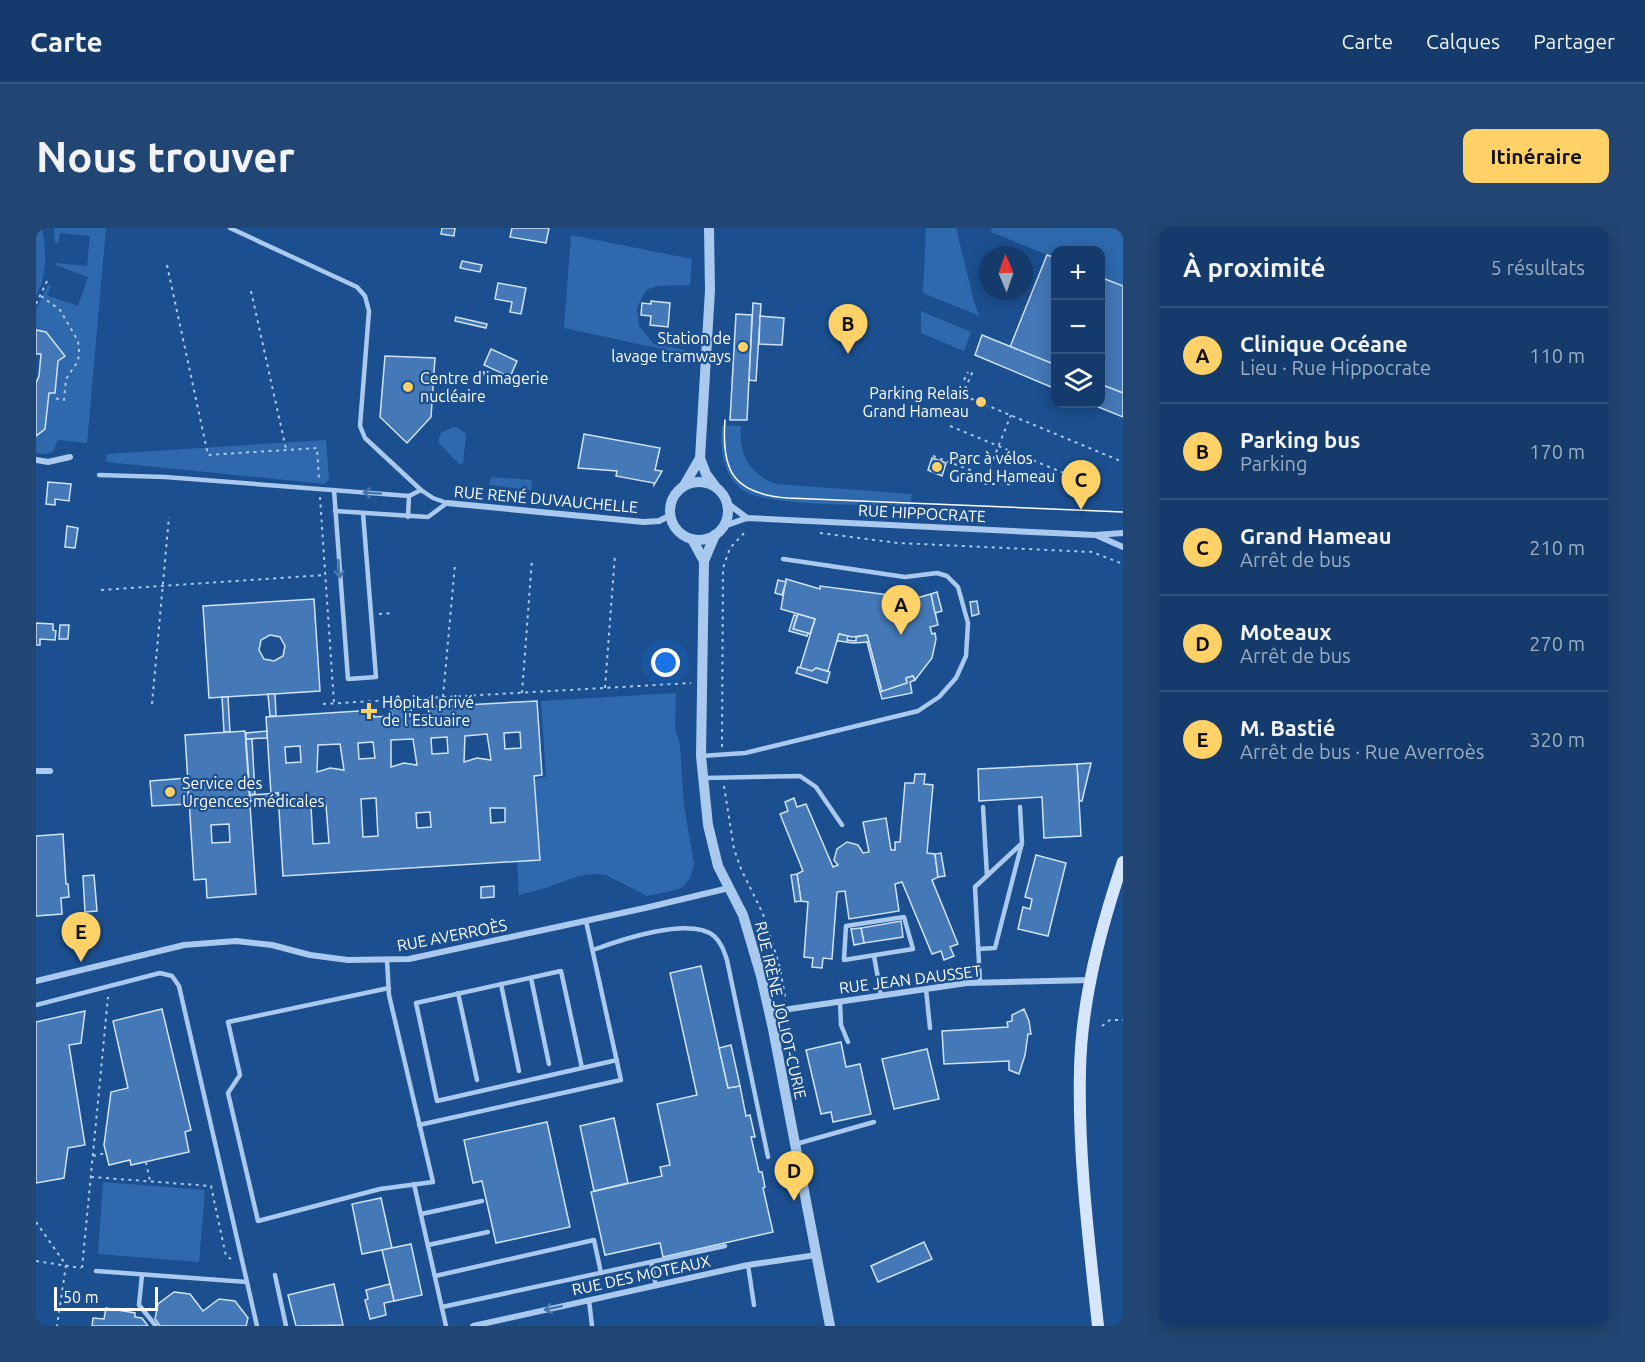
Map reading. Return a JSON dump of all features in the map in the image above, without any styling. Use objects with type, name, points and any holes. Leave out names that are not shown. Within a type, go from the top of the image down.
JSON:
[{"type":"main road","points":[[1098,1326],[1080,1144],[1080,1069],[1091,980],[1100,938],[1123,862]]},
{"type":"street","points":[[700,458],[685,484],[674,494],[669,516],[673,526],[681,535],[704,540],[715,535],[727,519],[727,503],[723,494],[706,474],[700,458],[709,313],[709,228]]},
{"type":"street","points":[[36,460],[48,462],[70,457]]},
{"type":"street","points":[[685,484],[701,481],[716,487]]},
{"type":"street","name":"RUE RENÉ DUVAUCHELLE","points":[[447,503],[645,522],[659,521],[669,516]]},
{"type":"street","points":[[727,503],[747,518]]},
{"type":"street","name":"RUE HIPPOCRATE","points":[[724,526],[747,518],[1095,535],[1123,533]]},
{"type":"street","name":"RUE IRÈNE JOLIOT-CURIE","points":[[715,535],[704,561],[701,756],[708,825],[715,854],[743,915],[752,941],[796,1144],[830,1326]]},
{"type":"street","name":"RUE HIPPOCRATE","points":[[1095,535],[1123,547]]},
{"type":"street","name":"RUE IRÈNE JOLIOT-CURIE","points":[[692,539],[704,561]]},
{"type":"street","points":[[36,771],[50,771]]},
{"type":"street","name":"RUE AVERROÈS","points":[[36,981],[184,945],[236,941],[272,945],[310,955],[348,960],[409,960],[729,888]]},
{"type":"street","name":"RUE JEAN DAUSSET","points":[[769,1012],[980,982],[1091,980]]},
{"type":"street","name":"RUE DES MOTEAUX","points":[[473,1326],[748,1265],[816,1255]]},
{"type":"lane","name":"RUE RENÉ DUVAUCHELLE","points":[[230,228],[357,287],[365,296],[369,311],[360,426],[365,438],[421,490],[447,503]]},
{"type":"lane","points":[[99,476],[165,477],[410,496],[421,490]]},
{"type":"lane","points":[[334,490],[348,679],[376,678],[363,513]]},
{"type":"lane","points":[[408,516],[410,496]]},
{"type":"lane","points":[[335,511],[428,517],[447,503]]},
{"type":"lane","points":[[701,756],[745,753],[918,711],[939,697],[956,678],[966,656],[969,624],[958,587],[947,576],[937,573],[905,577],[783,559]]},
{"type":"lane","points":[[702,778],[801,776],[816,787],[842,825]]},
{"type":"lane","points":[[983,807],[987,876]]},
{"type":"lane","points":[[978,949],[995,948],[1022,843],[1020,807]]},
{"type":"lane","points":[[980,982],[975,887],[1022,843]]},
{"type":"lane","points":[[904,917],[913,949],[874,956],[844,960],[846,926],[904,917]]},
{"type":"lane","points":[[419,1125],[621,1080],[586,921]]},
{"type":"lane","points":[[593,950],[617,941],[680,927],[699,928],[713,935],[721,944],[727,960],[768,1157]]},
{"type":"lane","points":[[874,956],[881,995]]},
{"type":"lane","points":[[387,960],[389,988],[433,1182],[380,1189],[258,1221],[228,1093],[240,1075],[228,1023],[389,988]]},
{"type":"lane","points":[[582,1068],[561,971],[416,1002],[437,1101],[582,1068],[617,1060]]},
{"type":"lane","points":[[36,1005],[160,973],[172,976],[179,986],[257,1326]]},
{"type":"lane","points":[[531,978],[549,1064]]},
{"type":"lane","points":[[501,984],[519,1071]]},
{"type":"lane","points":[[926,989],[930,1028]]},
{"type":"lane","points":[[458,993],[477,1080]]},
{"type":"lane","points":[[840,1001],[841,1025],[848,1042]]},
{"type":"lane","points":[[796,1144],[874,1122]]},
{"type":"lane","points":[[414,1184],[446,1326]]},
{"type":"lane","points":[[421,1214],[482,1201]]},
{"type":"lane","points":[[428,1245],[488,1232]]},
{"type":"lane","points":[[435,1276],[594,1240],[601,1273]]},
{"type":"lane","points":[[441,1307],[725,1246]]},
{"type":"lane","points":[[651,1262],[656,1286]]},
{"type":"lane","points":[[748,1265],[754,1305]]},
{"type":"lane","points":[[96,1271],[247,1282]]},
{"type":"lane","points":[[142,1275],[139,1305],[156,1326]]},
{"type":"lane","points":[[275,1275],[286,1326]]},
{"type":"lane","points":[[589,1300],[592,1326]]},
{"type":"path","points":[[167,265],[208,454],[317,448],[334,703]]},
{"type":"path","points":[[36,304],[48,279]]},
{"type":"path","points":[[251,291],[286,450]]},
{"type":"path","points":[[41,296],[60,310],[78,341],[78,361],[66,379],[64,400],[53,398]]},
{"type":"path","points":[[964,380],[968,372],[972,373],[965,390]]},
{"type":"path","points":[[950,390],[1123,462]]},
{"type":"path","points":[[995,484],[984,484],[1011,415]]},
{"type":"path","points":[[950,426],[1083,481]]},
{"type":"path","points":[[933,456],[986,476]]},
{"type":"path","points":[[1007,484],[1012,484],[1012,480]]},
{"type":"path","points":[[152,704],[169,517]]},
{"type":"path","points":[[747,518],[747,530],[753,529]]},
{"type":"path","points":[[819,533],[898,543],[1092,552],[1123,564]]},
{"type":"path","points":[[605,688],[615,554]]},
{"type":"path","points":[[522,693],[532,559]]},
{"type":"path","points":[[443,697],[455,564]]},
{"type":"path","points":[[101,590],[325,575]]},
{"type":"path","points":[[371,615],[392,613]]},
{"type":"path","points":[[328,617],[343,616]]},
{"type":"path","points":[[323,704],[703,683]]},
{"type":"path","points":[[82,1268],[109,986]]},
{"type":"path","points":[[1101,1026],[1110,1020],[1123,1020]]},
{"type":"path","points":[[93,1156],[106,1153]]},
{"type":"path","points":[[146,1162],[150,1181]]},
{"type":"path","points":[[91,1177],[211,1186],[226,1256],[243,1265]]},
{"type":"path","points":[[36,1222],[66,1266],[57,1326]]},
{"type":"path","points":[[36,1261],[96,1271]]},
{"type":"shaded area","points":[[36,228],[42,228],[45,255],[44,272],[36,297]]},
{"type":"shaded area","points":[[54,228],[106,228],[87,443],[58,440],[53,452],[46,454],[36,453],[36,436],[49,393],[55,393],[58,361],[65,356],[46,332],[36,330],[36,309],[48,285],[51,286],[47,295],[78,306],[88,277],[55,265],[56,263],[87,266],[90,236],[60,233],[58,243],[55,243]]},
{"type":"shaded area","points":[[926,228],[956,228],[975,305],[980,316],[923,293]]},
{"type":"shaded area","points":[[992,228],[1123,228],[1123,286],[1105,279],[1105,246],[1051,246],[1051,256],[1033,249],[1033,246],[1025,246],[991,232]]},
{"type":"shaded area","points":[[571,235],[692,259],[690,285],[657,286],[646,290],[637,308],[639,326],[654,344],[685,350],[685,354],[564,328]]},
{"type":"shaded area","points":[[921,311],[971,332],[964,351],[921,333]]},
{"type":"shaded area","points":[[722,425],[741,426],[742,446],[747,462],[758,474],[776,484],[912,494],[910,506],[821,504],[753,495],[735,483],[726,468],[721,442]]},
{"type":"shaded area","points":[[457,427],[466,434],[463,464],[459,464],[438,442],[441,433]]},
{"type":"shaded area","points":[[326,440],[329,479],[325,484],[106,462],[107,454]]},
{"type":"shaded area","points":[[491,477],[532,480],[531,490],[489,485]]},
{"type":"shaded area","points":[[676,693],[675,729],[680,744],[684,806],[694,864],[690,878],[684,886],[647,896],[606,875],[593,874],[578,876],[519,895],[517,861],[540,859],[535,779],[546,777],[541,701]]},
{"type":"shaded area","points":[[103,1182],[205,1190],[199,1262],[98,1254]]},
{"type":"building","points":[[442,228],[455,228],[454,236],[441,234]]},
{"type":"building","points":[[512,228],[549,228],[546,243],[510,237]]},
{"type":"building","points":[[1047,255],[1051,256],[1051,363],[1010,347],[1029,300],[1033,300],[1033,290]]},
{"type":"building","points":[[462,261],[482,265],[480,272],[460,268]]},
{"type":"building","points":[[1105,279],[1123,286],[1123,393],[1105,386]]},
{"type":"building","points":[[498,283],[526,288],[521,314],[510,312],[512,302],[495,299]]},
{"type":"building","points":[[651,301],[670,303],[668,327],[650,325],[651,316],[641,315],[642,303],[651,304]]},
{"type":"building","points":[[753,303],[761,304],[756,381],[749,380]]},
{"type":"building","name":"Station de lavage tramways","points":[[736,314],[752,315],[747,420],[730,420]]},
{"type":"building","points":[[760,316],[784,318],[782,345],[759,344]]},
{"type":"building","points":[[456,317],[487,324],[486,328],[455,321]]},
{"type":"building","points":[[36,330],[46,332],[65,356],[58,361],[55,393],[49,393],[45,429],[36,436],[36,383],[41,354],[36,354]]},
{"type":"building","points":[[982,335],[1051,363],[1051,387],[975,355]]},
{"type":"building","points":[[491,349],[517,361],[510,377],[484,365]]},
{"type":"building","name":"Centre d'imagerie nucléaire","points":[[385,356],[435,358],[431,417],[407,443],[380,417]]},
{"type":"building","points":[[1105,386],[1123,393],[1123,417],[1101,408],[1105,408]]},
{"type":"building","points":[[584,434],[660,448],[655,470],[662,471],[654,485],[654,483],[616,476],[617,471],[578,468]]},
{"type":"building","name":"Parc à vélos Grand Hameau","points":[[932,458],[946,463],[942,476],[928,470]]},
{"type":"building","points":[[48,482],[71,484],[69,501],[55,499],[55,505],[46,504]]},
{"type":"building","points":[[67,526],[78,528],[75,548],[65,547]]},
{"type":"building","points":[[786,579],[820,589],[820,586],[889,595],[892,605],[931,594],[938,625],[930,627],[936,639],[932,658],[915,680],[913,676],[906,678],[907,683],[882,692],[867,635],[852,637],[839,634],[828,671],[800,668],[815,619],[781,609]]},
{"type":"building","points":[[778,580],[786,582],[782,595],[775,593]]},
{"type":"building","points":[[937,592],[942,611],[935,613],[931,594]]},
{"type":"building","points":[[889,595],[913,599],[892,605]]},
{"type":"building","points":[[314,599],[320,691],[209,698],[203,606]],"holes":[[[270,635],[280,637],[285,646],[283,656],[274,661],[264,659],[259,650],[261,640]]]},
{"type":"building","points":[[977,601],[979,614],[972,616],[970,602]]},
{"type":"building","points":[[798,614],[815,619],[810,634],[793,629]]},
{"type":"building","points":[[794,615],[797,616],[793,629],[808,633],[807,636],[789,631]]},
{"type":"building","points":[[36,623],[53,624],[53,630],[56,631],[55,640],[40,639],[40,645],[36,645]]},
{"type":"building","points":[[60,625],[69,625],[68,639],[59,639]]},
{"type":"building","points":[[839,634],[848,636],[847,640],[856,641],[856,637],[867,635],[869,642],[837,641]]},
{"type":"building","points":[[867,642],[869,642],[882,692],[880,692]]},
{"type":"building","points":[[798,667],[830,672],[827,683],[796,673]]},
{"type":"building","points":[[913,676],[915,680],[910,682],[912,693],[882,699],[880,692],[907,683],[906,678]]},
{"type":"building","points":[[268,694],[275,694],[276,716],[270,716]]},
{"type":"building","points":[[222,697],[228,697],[230,732],[224,732]]},
{"type":"building","points":[[537,701],[542,775],[534,776],[540,860],[283,876],[278,793],[271,794],[266,717],[374,710],[374,717],[392,716],[391,709],[411,708],[412,716],[429,715],[428,707]],"holes":[[[520,732],[521,748],[505,749],[504,733]],[[487,734],[491,760],[477,758],[464,762],[465,736]],[[447,737],[448,753],[432,754],[431,738]],[[413,739],[417,765],[404,763],[391,767],[391,740]],[[373,742],[375,758],[359,759],[358,743]],[[340,744],[344,770],[330,768],[317,772],[318,745]],[[300,746],[301,762],[286,763],[285,747]],[[376,798],[378,836],[363,837],[361,799]],[[326,805],[329,843],[313,844],[311,806]],[[490,808],[505,808],[505,822],[491,823]],[[430,812],[431,827],[417,828],[416,813]]]},
{"type":"building","points":[[245,731],[256,894],[207,898],[206,879],[194,880],[185,735]],"holes":[[[229,824],[230,842],[212,843],[211,825]]]},
{"type":"building","points":[[267,731],[267,738],[246,739],[246,733]]},
{"type":"building","points":[[246,739],[252,739],[255,794],[250,795]]},
{"type":"building","points":[[1091,763],[1082,801],[1079,801],[1077,764]]},
{"type":"building","points":[[1077,764],[1081,836],[1044,838],[1042,797],[979,801],[978,769]]},
{"type":"building","points":[[915,774],[925,774],[924,784],[933,785],[927,853],[935,854],[938,877],[932,880],[958,944],[950,947],[954,956],[944,960],[941,951],[932,954],[902,882],[895,884],[899,911],[849,919],[845,891],[837,892],[832,959],[823,958],[822,968],[812,967],[813,958],[804,957],[808,902],[801,901],[797,874],[803,871],[780,814],[788,811],[785,802],[794,798],[797,807],[806,804],[833,867],[838,865],[834,860],[837,849],[847,842],[858,845],[863,853],[869,852],[863,822],[886,818],[891,850],[895,850],[895,842],[900,842],[905,783],[914,783]]},
{"type":"building","name":"Service des Urgences médicales","points":[[187,778],[189,804],[152,806],[150,781]]},
{"type":"building","points":[[278,793],[278,799],[250,801],[250,795]]},
{"type":"building","points":[[63,834],[69,897],[61,898],[62,914],[36,916],[36,836]]},
{"type":"building","points":[[941,853],[945,876],[938,877],[935,854]]},
{"type":"building","points":[[1036,855],[1066,863],[1048,936],[1018,929],[1023,907],[1030,909],[1032,899],[1025,897]]},
{"type":"building","points":[[797,874],[801,901],[795,902],[791,875]]},
{"type":"building","points":[[94,875],[97,911],[85,912],[83,876]]},
{"type":"building","points":[[494,886],[494,897],[481,898],[481,887]]},
{"type":"building","points":[[901,921],[903,937],[864,943],[861,928]]},
{"type":"building","points":[[861,928],[864,943],[854,945],[851,929]]},
{"type":"building","points":[[701,966],[728,1088],[740,1086],[746,1116],[750,1115],[755,1137],[751,1137],[759,1172],[762,1172],[765,1187],[763,1188],[773,1232],[663,1257],[660,1243],[605,1255],[591,1192],[662,1176],[660,1167],[670,1165],[657,1104],[697,1095],[670,973]]},
{"type":"building","points":[[162,1009],[191,1130],[185,1132],[189,1152],[131,1165],[130,1160],[109,1165],[104,1145],[111,1092],[128,1088],[113,1021]]},
{"type":"building","points":[[1024,1009],[1031,1034],[1028,1034],[1019,1074],[1009,1070],[1009,1061],[944,1064],[942,1031],[1008,1027],[1007,1022],[1012,1021],[1012,1015]]},
{"type":"building","points":[[85,1011],[81,1043],[69,1045],[85,1145],[68,1148],[64,1178],[36,1183],[36,1022]]},
{"type":"building","points":[[841,1042],[846,1067],[860,1064],[871,1114],[833,1122],[831,1112],[821,1114],[806,1050]]},
{"type":"building","points":[[731,1045],[740,1086],[728,1088],[719,1048]]},
{"type":"building","points":[[927,1049],[939,1099],[894,1109],[882,1059]]},
{"type":"building","points":[[614,1118],[628,1183],[594,1191],[580,1126]]},
{"type":"building","points":[[547,1122],[570,1227],[496,1243],[482,1181],[473,1183],[464,1140]]},
{"type":"building","points":[[381,1198],[392,1248],[362,1254],[352,1204]]},
{"type":"building","points":[[924,1242],[932,1259],[878,1282],[871,1266]]},
{"type":"building","points":[[411,1244],[422,1295],[394,1301],[382,1250]]},
{"type":"building","points":[[334,1284],[343,1325],[296,1326],[288,1295]]},
{"type":"building","points":[[390,1284],[394,1301],[384,1303],[386,1315],[370,1319],[365,1300],[368,1299],[366,1290]]},
{"type":"building","points":[[174,1292],[190,1294],[203,1311],[219,1299],[235,1301],[248,1318],[246,1326],[160,1326],[155,1319],[158,1304]]},
{"type":"building","points":[[106,1308],[135,1313],[135,1317],[142,1318],[148,1326],[92,1326],[93,1318],[104,1319]]},
{"type":"tram line","points":[[725,420],[726,454],[735,477],[743,485],[770,496],[1123,512]]},
{"type":"place","name":"Station de lavage tramways","points":[[743,347]]},
{"type":"place","name":"Parking bus","points":[[848,354]]},
{"type":"place","name":"Centre d'imagerie nucléaire","points":[[408,387]]},
{"type":"place","name":"Parking Relais Grand Hameau","points":[[981,402]]},
{"type":"place","name":"Parc à vélos Grand Hameau","points":[[937,467]]},
{"type":"place","name":"Grand Hameau","points":[[1081,510]]},
{"type":"place","name":"Clinique Océane","points":[[901,635]]},
{"type":"place","name":"Hôpital privé de l'Estuaire","points":[[369,711]]},
{"type":"place","name":"Service des Urgences médicales","points":[[170,792]]},
{"type":"place","name":"M. Bastié","points":[[81,962]]},
{"type":"place","name":"Moteaux","points":[[794,1201]]}]
